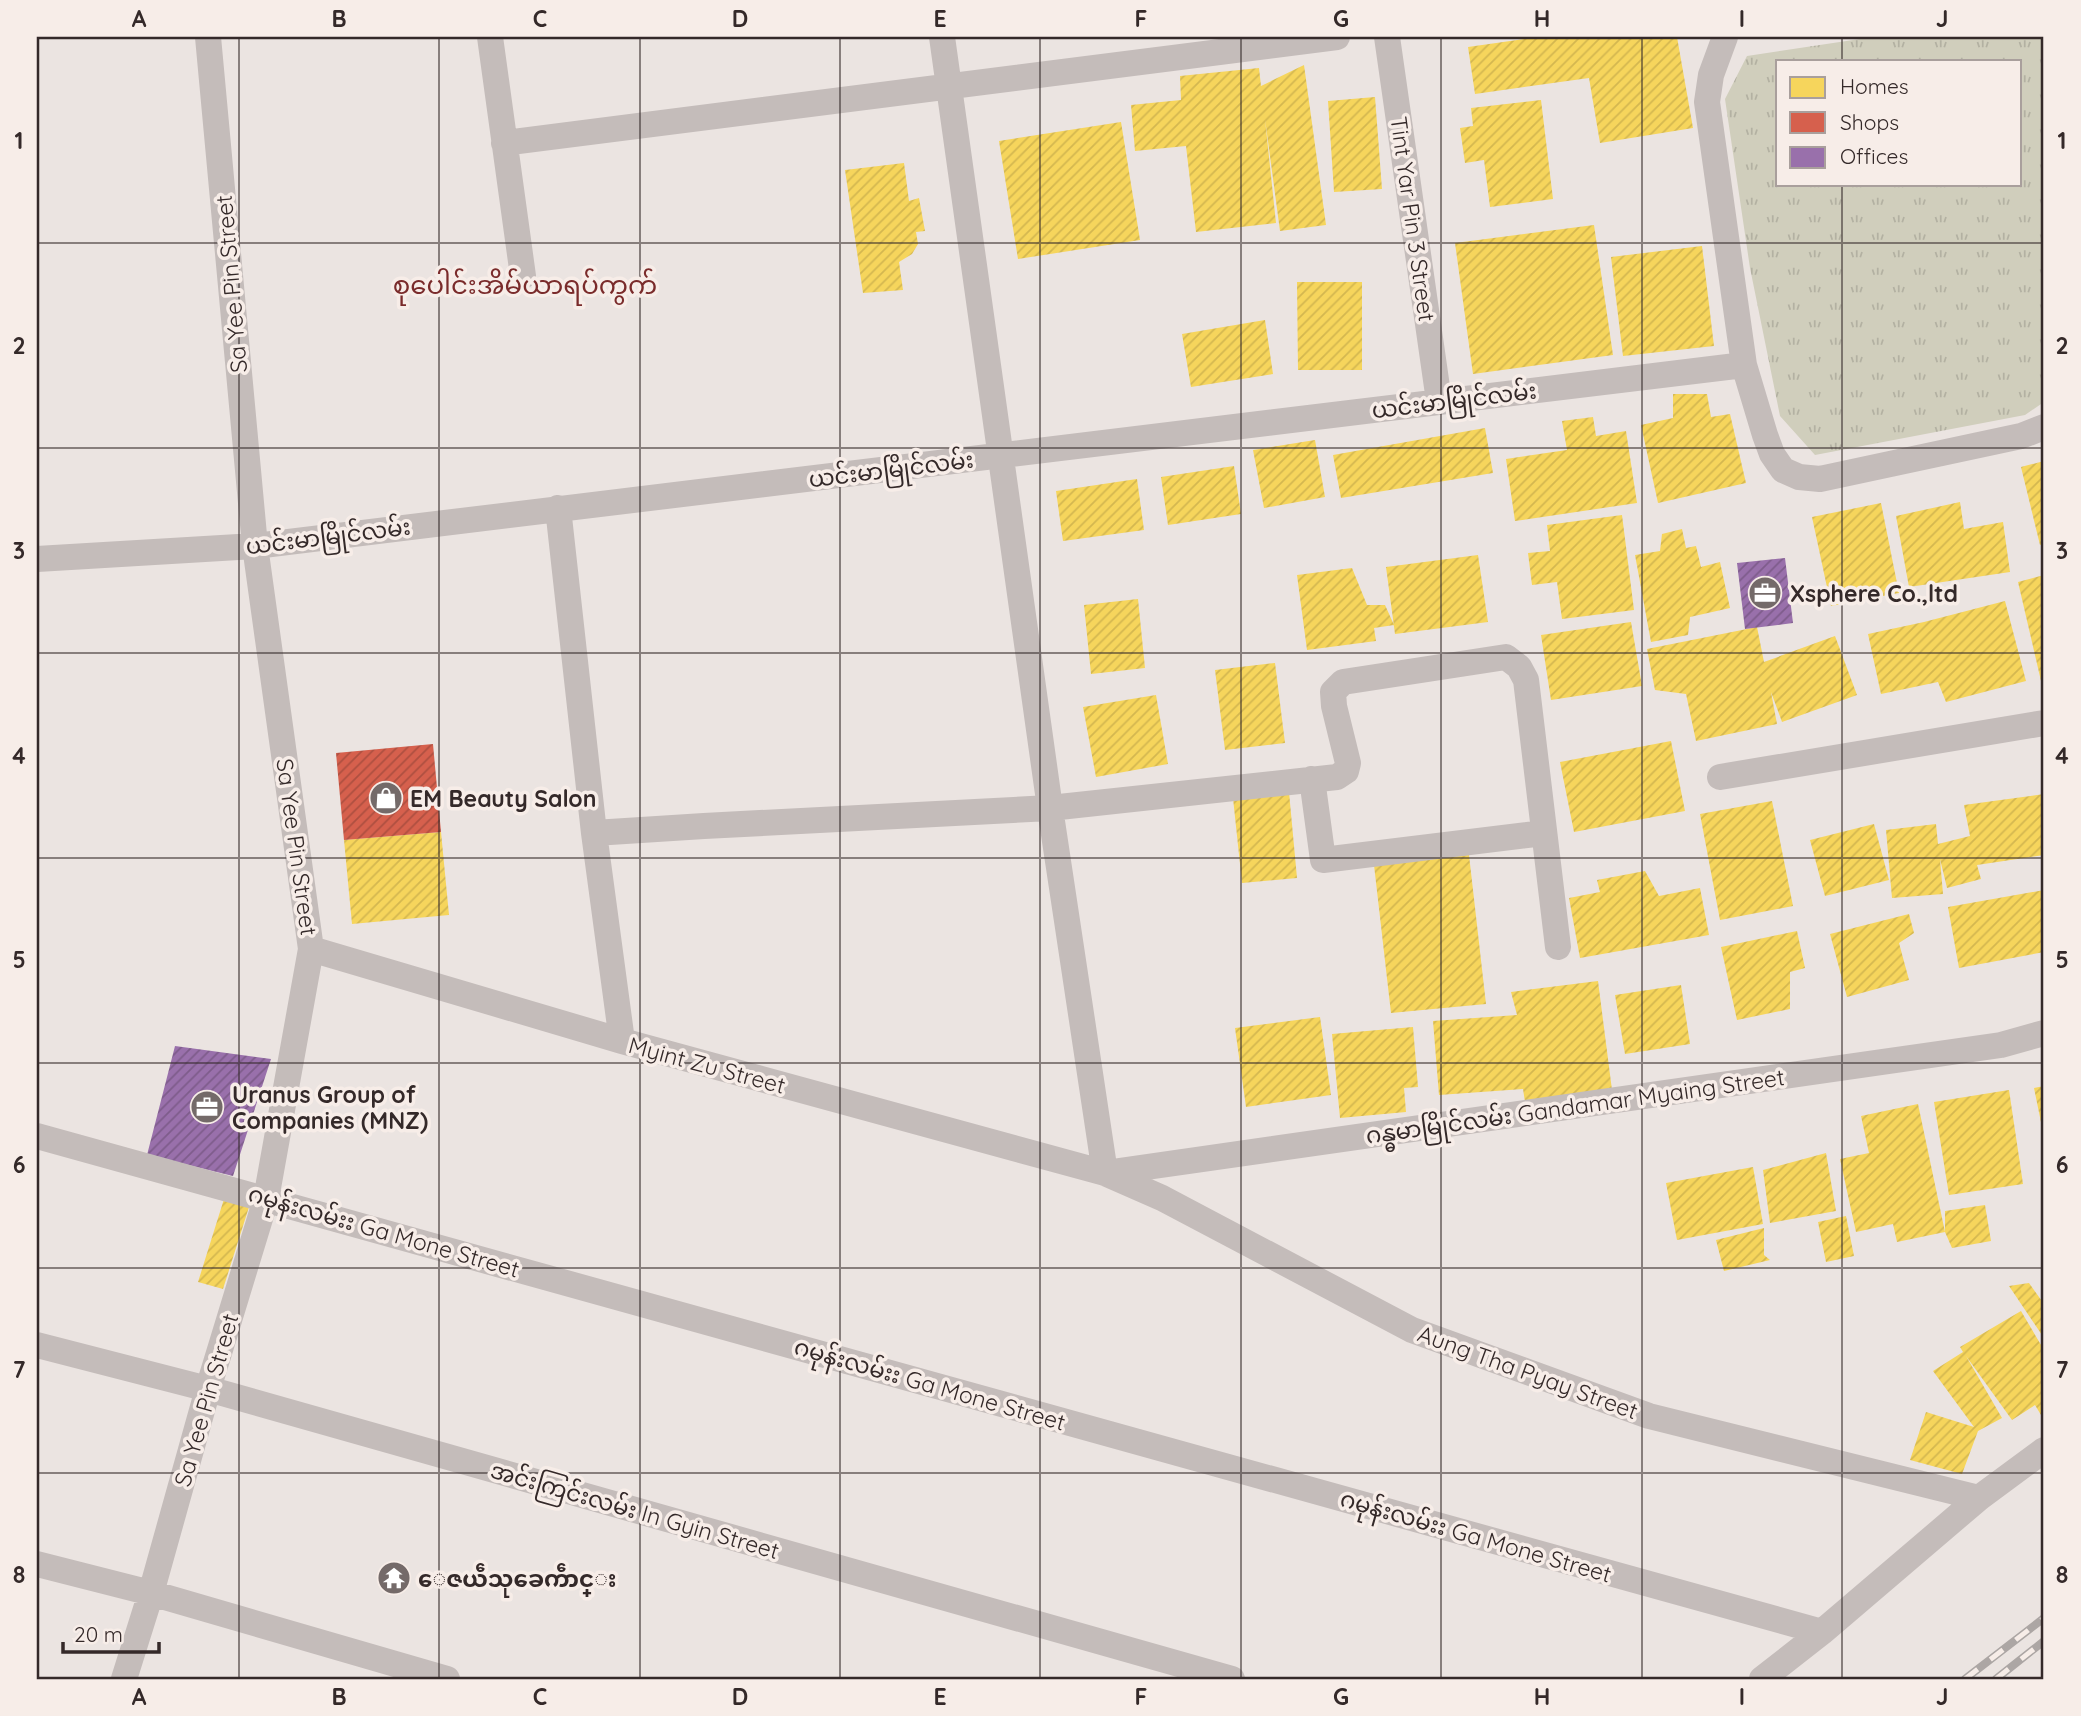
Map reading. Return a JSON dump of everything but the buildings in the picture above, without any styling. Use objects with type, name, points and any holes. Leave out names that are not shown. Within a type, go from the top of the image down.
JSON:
[{"type":"street","name":"Sa Yee Pin Street","points":[[124,1679],[266,1199],[312,949],[255,546],[208,37]]},
{"type":"street","points":[[490,37],[523,276]]},
{"type":"street","points":[[942,37],[1050,808],[1105,1173]]},
{"type":"street","points":[[504,143],[1337,37]]},
{"type":"street","name":"Tint Yar Pin 3 Street","points":[[1387,37],[1439,401]]},
{"type":"street","points":[[1725,37],[1711,75],[1707,102],[1744,365],[1772,454],[1783,470],[1799,477],[1820,479],[2021,436],[2044,427]]},
{"type":"street","name":"ယင်းမာမြိုင်လမ်း","points":[[37,559],[255,546],[1744,365]]},
{"type":"street","points":[[558,508],[594,833],[622,1041]]},
{"type":"street","points":[[594,833],[1050,808],[1337,777],[1346,771],[1348,763],[1333,692],[1343,682],[1506,657],[1519,667],[1526,680],[1558,947]]},
{"type":"street","points":[[1720,777],[2044,723]]},
{"type":"street","points":[[1312,779],[1323,860],[1544,833]]},
{"type":"street","name":"Myint Zu Street","points":[[312,949],[622,1041],[1105,1173]]},
{"type":"street","name":"ဂန္ဓမာမြိုင်လမ်း Gandamar Myaing Street","points":[[1105,1173],[2001,1045],[2044,1033]]},
{"type":"street","name":"ဂမုန်းလမ်းး Ga Mone Street","points":[[37,1136],[1822,1632]]},
{"type":"street","name":"Aung Tha Pyay Street","points":[[1105,1173],[1162,1198],[1412,1330],[1649,1416],[1979,1498]]},
{"type":"street","name":"အင်းကြင်းလမ်း In Gyin Street","points":[[37,1345],[208,1389],[1231,1679]]},
{"type":"street","points":[[1762,1679],[1822,1632],[1979,1498],[2044,1450]]},
{"type":"street","points":[[37,1564],[151,1593],[447,1679]]},
{"type":"green space","points":[[1873,37],[2044,37],[2044,402],[2025,415],[1815,455],[1780,416],[1750,268],[1725,99],[1747,56]]},
{"type":"railway","points":[[1965,1679],[2044,1618]]},
{"type":"railway","points":[[1996,1679],[2044,1641]]},
{"type":"place","name":"Xsphere Co.,ltd","points":[[1765,593]]},
{"type":"place","name":"EM Beauty Salon","points":[[386,798]]},
{"type":"place","name":"Uranus Group of Companies (MNZ)","points":[[207,1107]]},
{"type":"place","name":"ေဇယဵသုခေကဵာင္း","points":[[394,1578]]},
{"type":"district","name":"စုပေါင်းအိမ်ယာရပ်ကွက်","points":[[525,284]]}]
